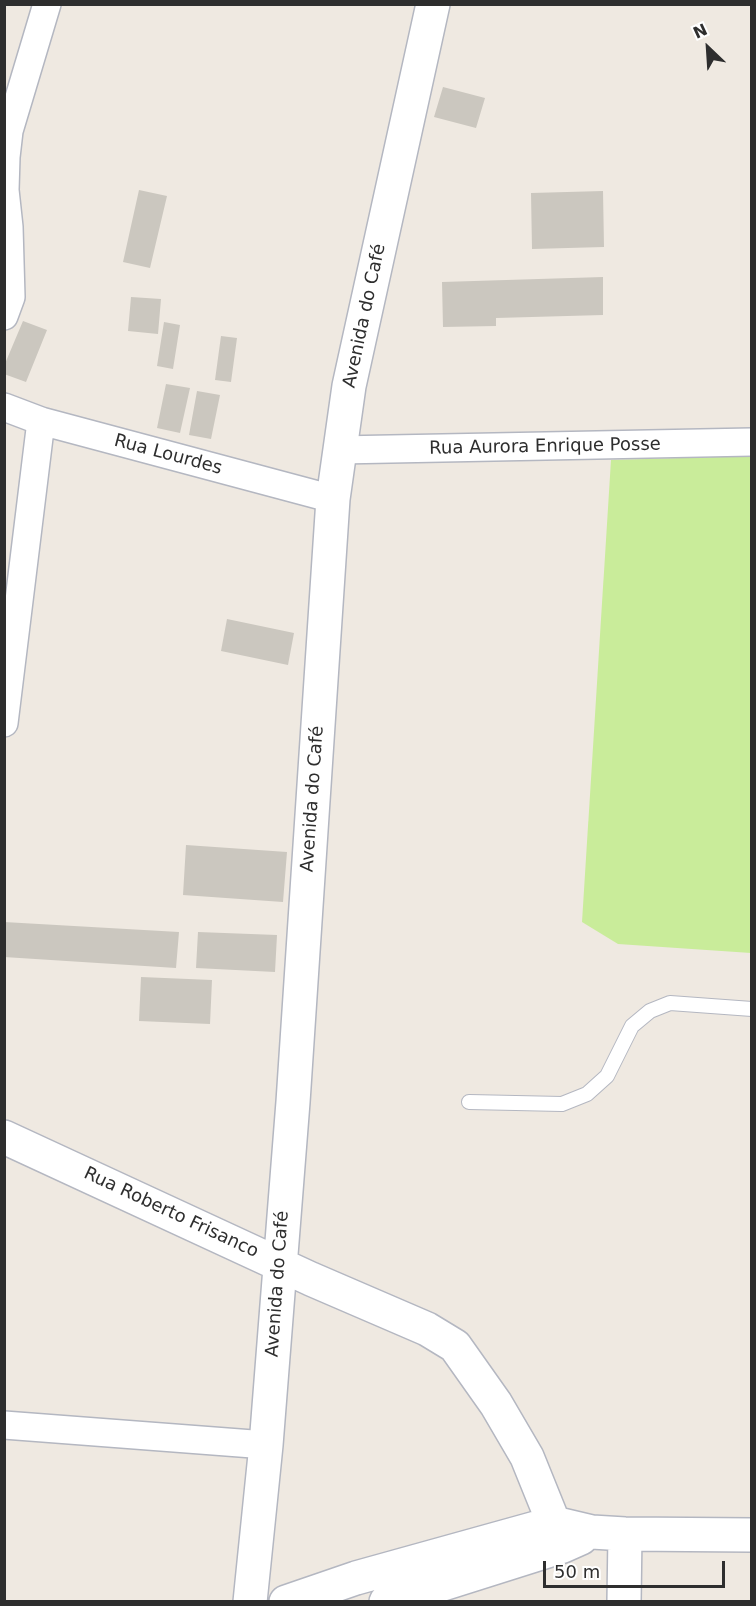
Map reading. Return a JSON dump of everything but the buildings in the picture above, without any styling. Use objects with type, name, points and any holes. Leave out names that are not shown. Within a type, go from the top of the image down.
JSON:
[{"type":"street","points":[[4,316],[11,297],[9,227],[5,190],[9,131],[47,4]]},
{"type":"street","name":"Avenida do Café","points":[[250,1602],[266,1445],[293,1102],[333,499],[349,386],[433,4]]},
{"type":"street","name":"Rua Lourdes","points":[[4,406],[41,421],[333,499]]},
{"type":"street","points":[[4,723],[13,574],[41,421]]},
{"type":"street","name":"Rua Aurora Enrique Posse","points":[[339,450],[752,442]]},
{"type":"street","name":"Rua Roberto Frisanco","points":[[4,1137],[311,1279],[427,1329],[455,1346],[496,1404],[526,1457],[558,1535]]},
{"type":"street","points":[[4,1425],[266,1445]]},
{"type":"street","points":[[286,1602],[356,1578],[558,1535],[592,1532],[752,1535]]},
{"type":"street","points":[[624,1602],[625,1534]]},
{"type":"street","points":[[386,1602],[558,1535]]},
{"type":"lane","points":[[469,1102],[562,1104],[587,1094],[607,1076],[632,1026],[650,1011],[670,1003],[752,1009]]},
{"type":"green space","points":[[751,456],[751,953],[618,944],[582,922],[611,460]]}]
